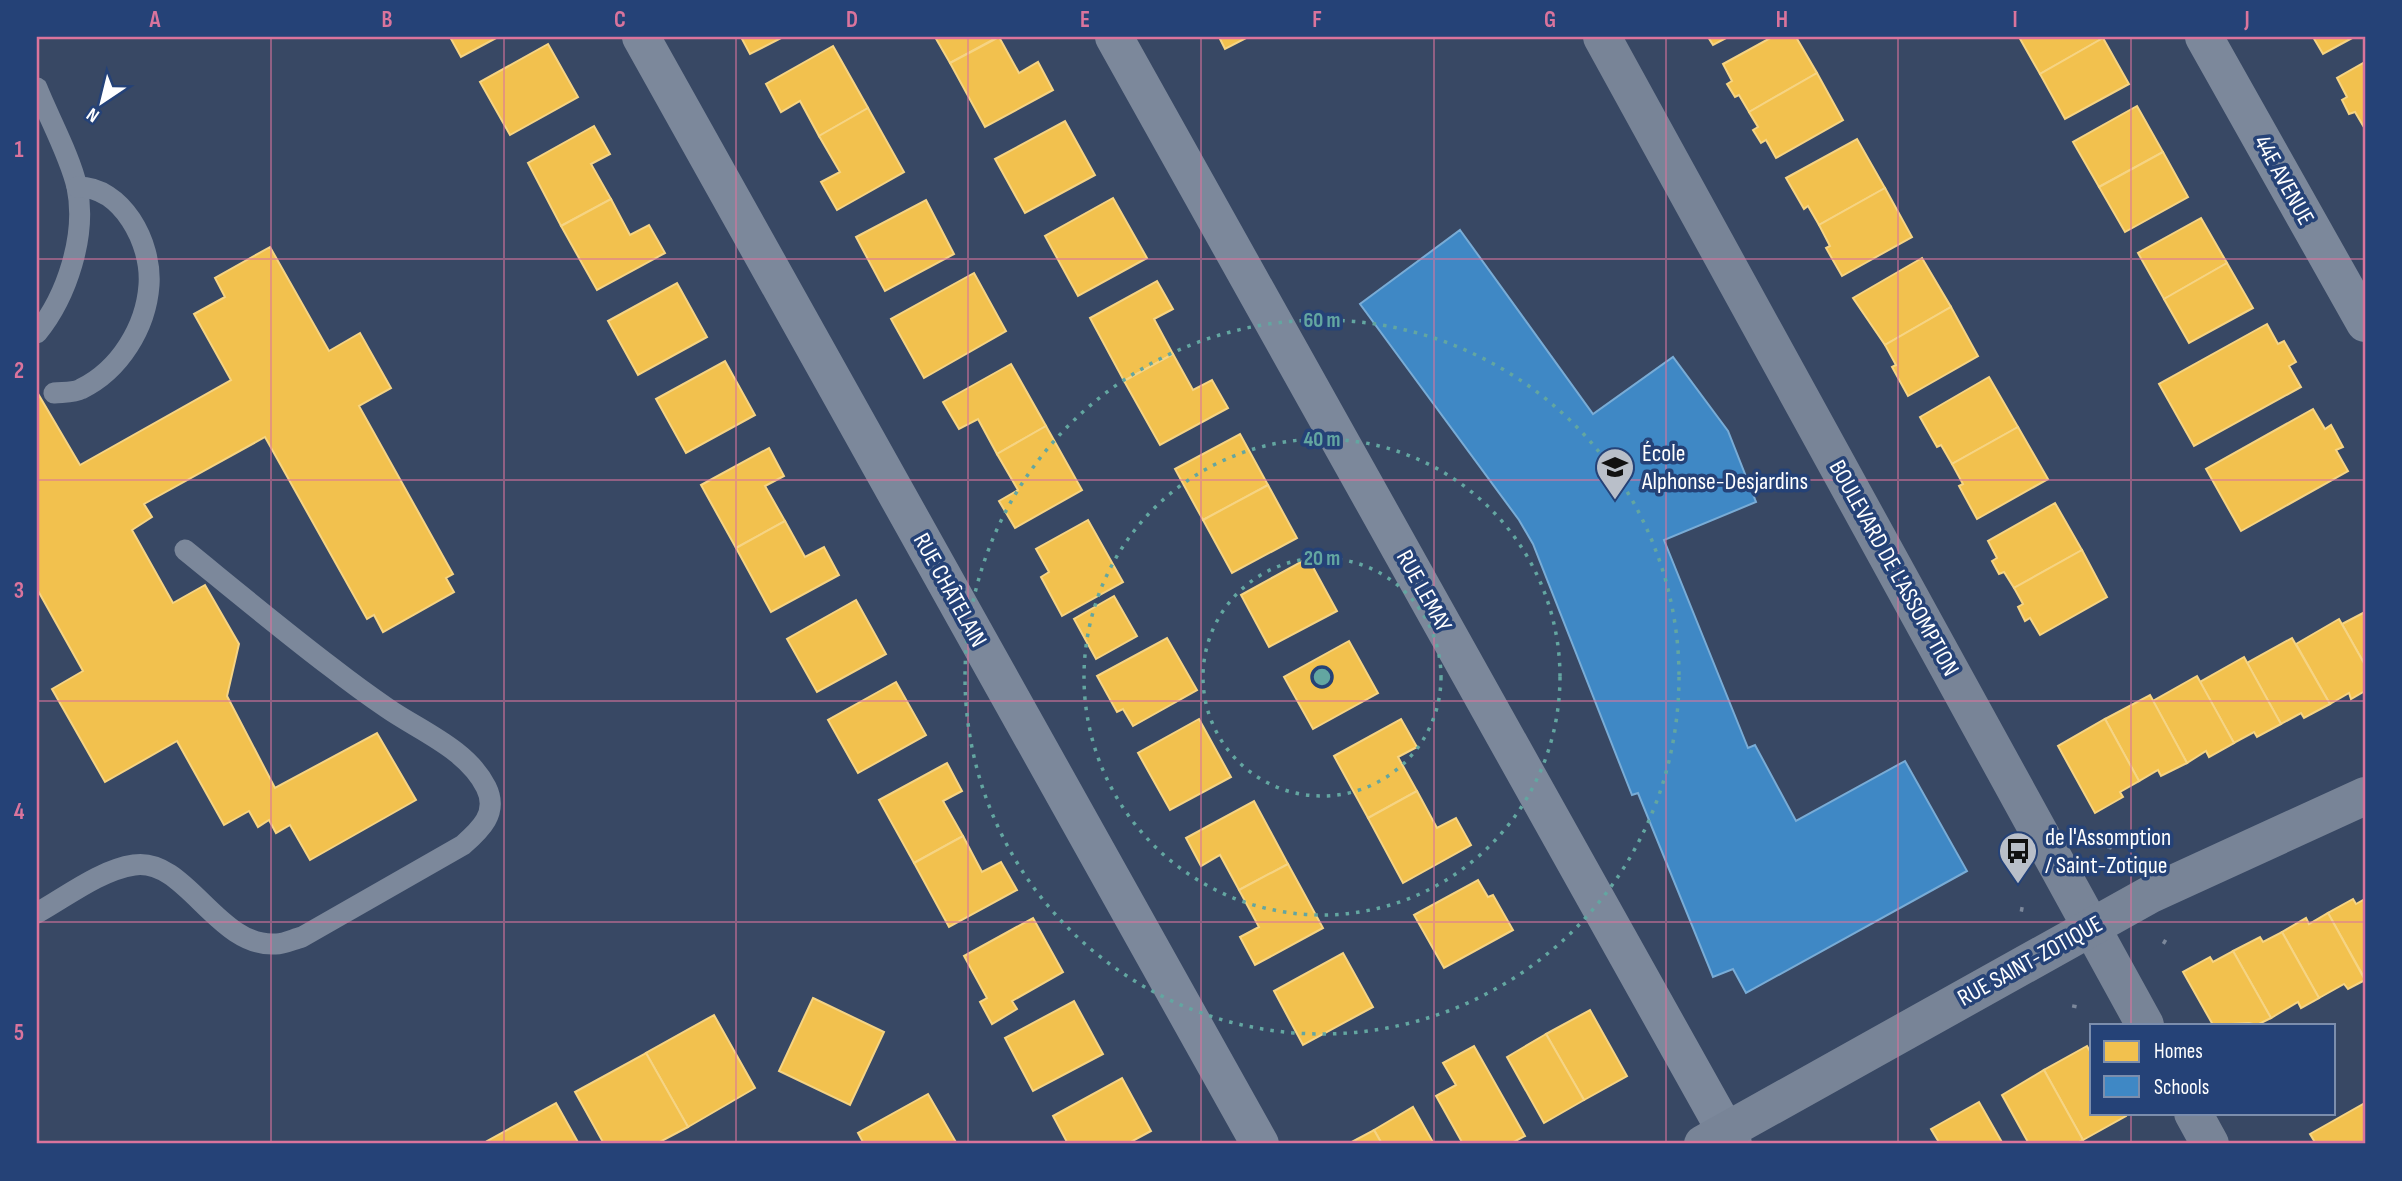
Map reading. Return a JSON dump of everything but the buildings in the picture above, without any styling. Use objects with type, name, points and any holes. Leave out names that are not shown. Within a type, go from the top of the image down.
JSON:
[{"type":"street","name":"RUE CHÂTELAIN","points":[[640,37],[1260,1144]]},
{"type":"street","name":"RUE LEMAY","points":[[1114,37],[1721,1140]]},
{"type":"street","name":"BOULEVARD DE L'ASSOMPTION","points":[[1602,37],[2143,1024]]},
{"type":"street","name":"44E AVENUE","points":[[2204,37],[2365,323]]},
{"type":"street","name":"RUE SAINT-ZOTIQUE","points":[[1721,1140],[2151,894],[2365,796]]},
{"type":"street","points":[[2194,1114],[2210,1144]]},
{"type":"lane","points":[[37,88],[77,187],[79,229],[60,296],[37,333]]},
{"type":"lane","points":[[54,393],[79,391],[104,374],[128,347],[142,318],[149,283],[145,254],[130,218],[111,196],[92,187],[77,187]]},
{"type":"lane","points":[[37,913],[109,873],[135,864],[158,869],[178,881],[228,927],[248,940],[276,944],[302,937],[463,845],[483,828],[491,808],[486,788],[469,765],[442,742],[387,709],[331,667],[185,550]]},
{"type":"place","name":"École Alphonse-Desjardins","points":[[1615,501]]},
{"type":"place","name":"de l'Assomption / Saint-Zotique","points":[[2018,885]]}]
